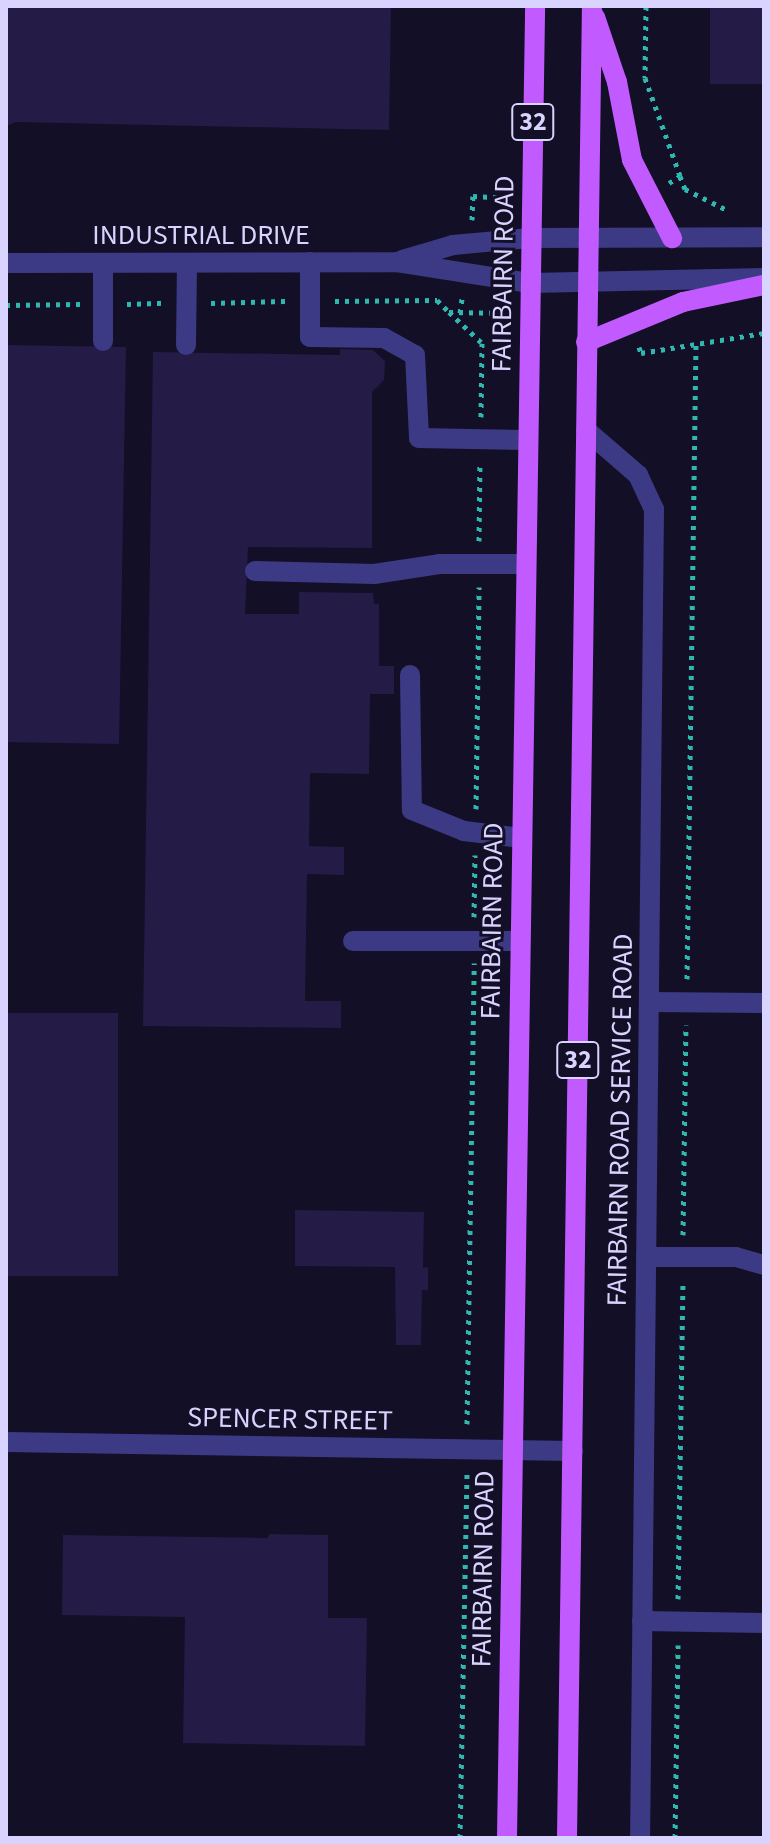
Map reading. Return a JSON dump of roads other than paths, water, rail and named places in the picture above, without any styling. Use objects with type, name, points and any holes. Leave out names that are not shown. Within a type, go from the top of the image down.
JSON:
[{"type":"main road","name":"FAIRBAIRN ROAD","points":[[507,1838],[535,6]]},
{"type":"main road","points":[[592,8],[617,82],[632,160],[672,238]]},
{"type":"main road","name":"32","points":[[567,1838],[586,239],[592,8]]},
{"type":"main road","points":[[586,342],[632,320],[683,302],[764,285]]},
{"type":"street","name":"INDUSTRIAL DRIVE","points":[[397,262],[453,245],[530,238],[764,237]]},
{"type":"street","points":[[310,262],[310,337],[384,338],[415,355],[420,376],[419,438],[528,440]]},
{"type":"street","name":"INDUSTRIAL DRIVE","points":[[6,263],[397,262],[530,283],[764,278]]},
{"type":"street","points":[[103,263],[103,341]]},
{"type":"street","points":[[186,345],[187,263]]},
{"type":"street","name":"FAIRBAIRN ROAD SERVICE ROAD","points":[[586,430],[638,475],[654,509],[640,1838]]},
{"type":"street","points":[[255,571],[374,574],[479,564],[525,564]]},
{"type":"street","points":[[410,675],[412,810],[475,833],[522,838]]},
{"type":"street","points":[[353,941],[519,941]]},
{"type":"street","points":[[649,1002],[764,1003]]},
{"type":"street","points":[[646,1257],[736,1257],[764,1265]]},
{"type":"street","name":"SPENCER STREET","points":[[6,1442],[573,1451]]},
{"type":"street","points":[[642,1621],[764,1623]]}]
